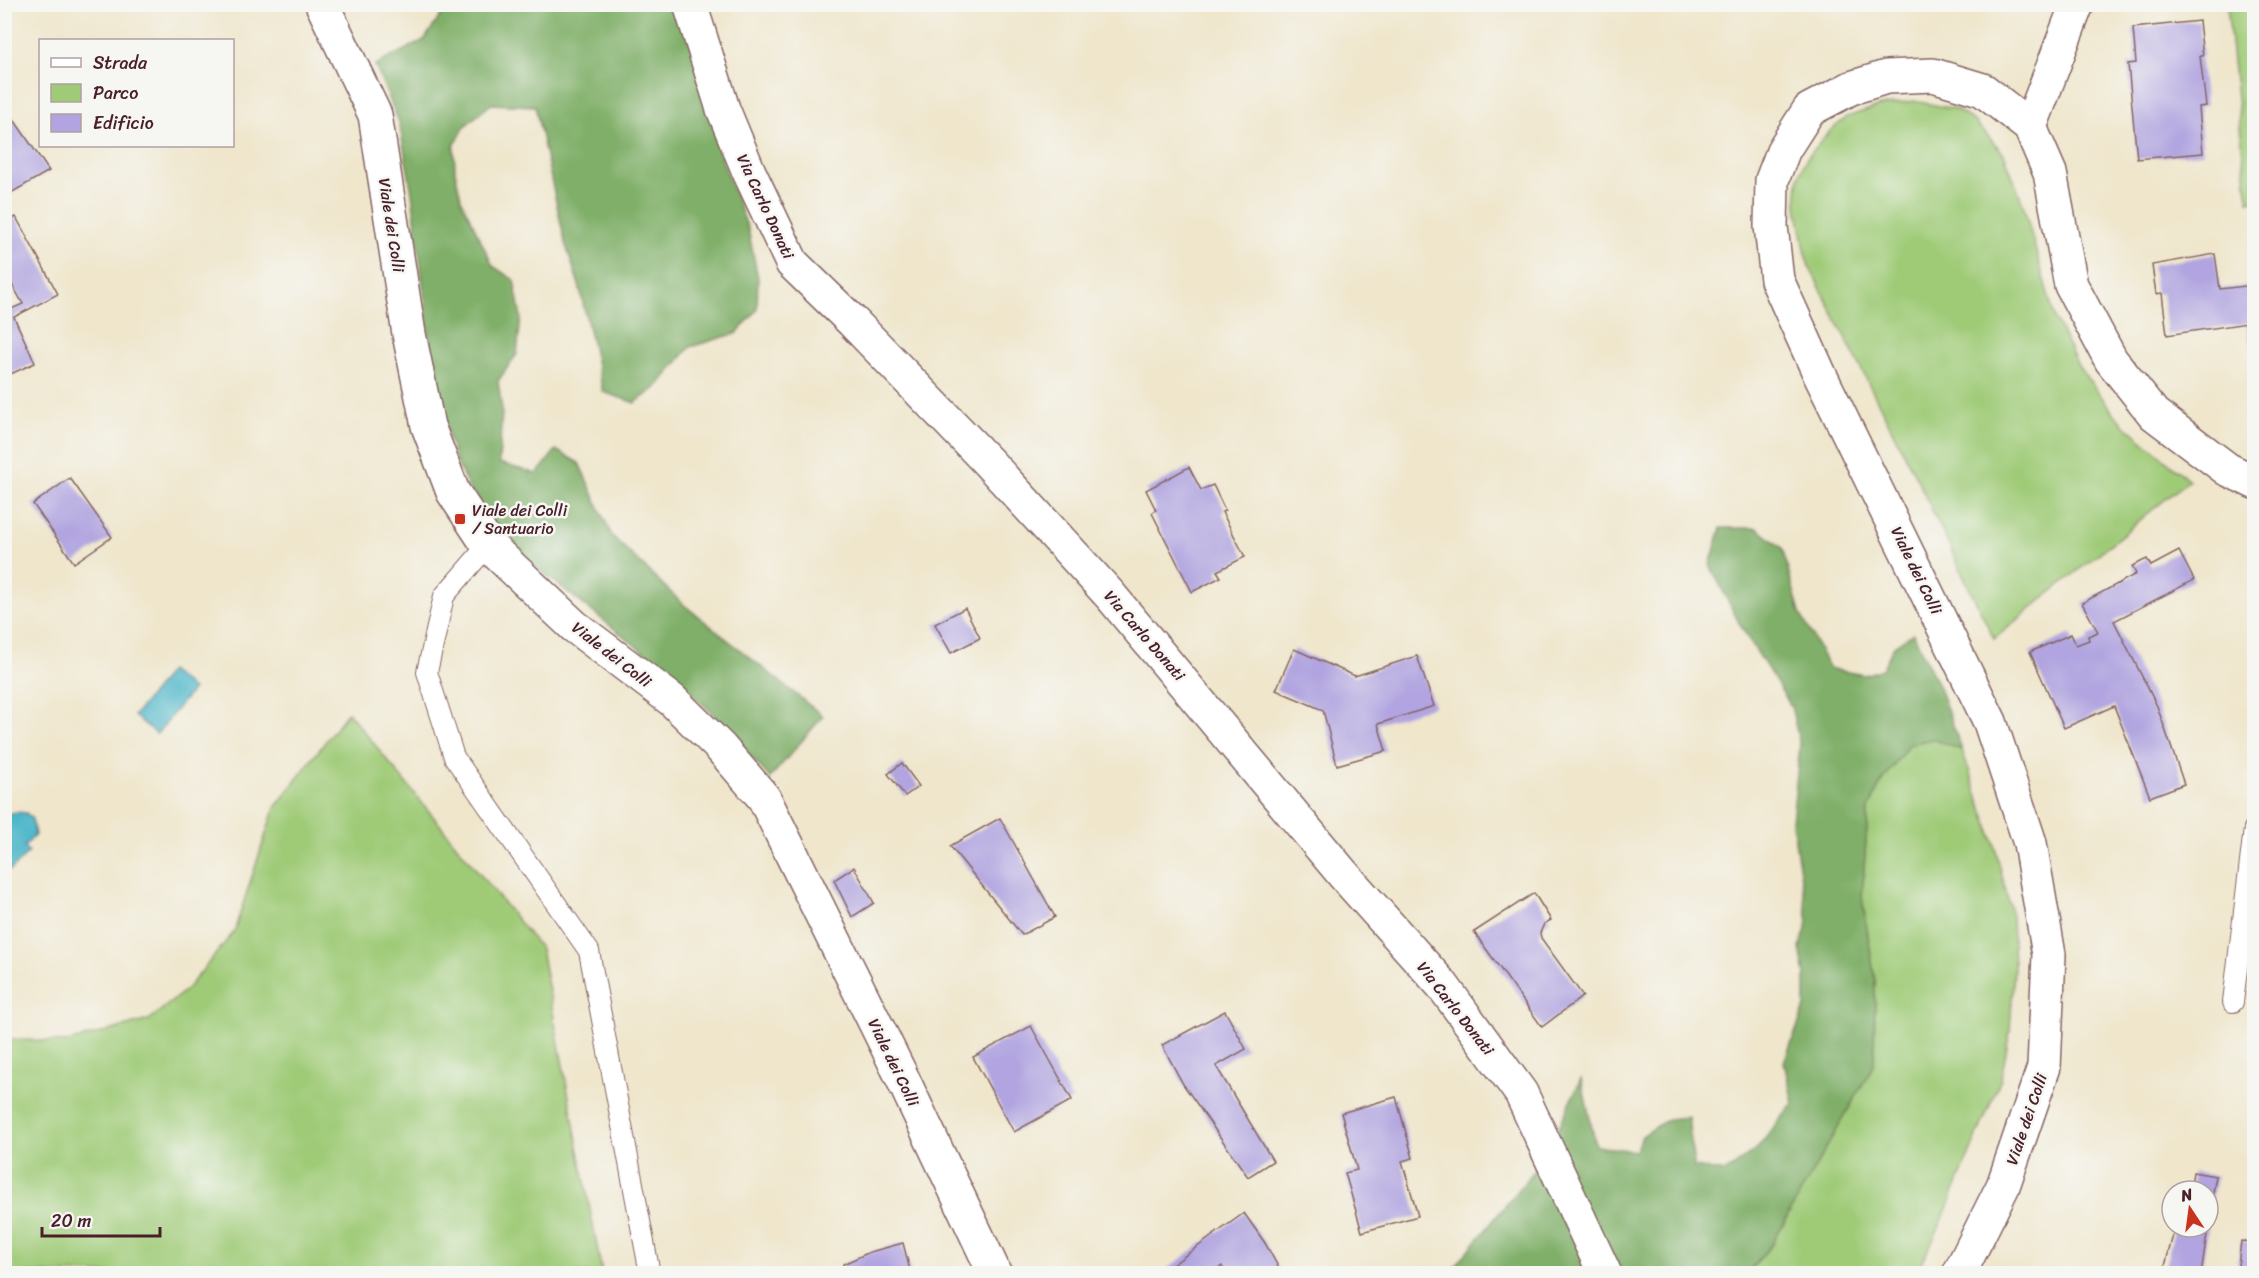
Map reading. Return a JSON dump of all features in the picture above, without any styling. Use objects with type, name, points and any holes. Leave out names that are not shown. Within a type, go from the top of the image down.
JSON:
[{"type":"street","name":"Viale dei Colli","points":[[322,4],[375,115],[409,334],[428,426],[453,492],[489,545],[574,626],[672,700],[720,747],[764,798],[899,1071],[995,1274]]},
{"type":"street","name":"Via Carlo Donati","points":[[690,4],[723,109],[749,172],[792,263],[989,463],[1110,595],[1343,874],[1443,986],[1521,1094],[1605,1274]]},
{"type":"street","points":[[2030,127],[2077,4]]},
{"type":"street","name":"Viale dei Colli","points":[[1959,1274],[2003,1186],[2044,1067],[2049,955],[2030,843],[1990,722],[1820,375],[1777,280],[1771,226],[1772,180],[1784,149],[1809,110],[1851,88],[1886,77],[1933,75],[1983,90],[2030,127],[2050,173],[2071,285],[2111,360],[2154,414],[2227,469],[2254,483]]},
{"type":"lane","points":[[489,545],[444,596],[427,672],[454,757],[589,951],[650,1274]]},
{"type":"lane","points":[[2233,1002],[2254,829]]},
{"type":"green space","points":[[448,5],[683,5],[723,162],[748,229],[758,278],[757,310],[737,333],[690,347],[657,387],[635,403],[603,392],[579,285],[565,242],[535,106],[491,104],[466,125],[454,146],[455,171],[461,199],[493,266],[514,280],[521,317],[517,354],[498,381],[502,410],[499,463],[537,474],[556,450],[579,463],[612,536],[683,604],[823,716],[770,778],[711,712],[661,666],[507,544],[478,507],[455,459],[436,393],[412,193],[399,122],[375,65],[424,40]]},
{"type":"green space","points":[[2227,5],[2254,5],[2254,201],[2248,201]]},
{"type":"green space","points":[[1914,101],[1955,109],[1974,121],[2004,154],[2022,201],[2055,319],[2078,366],[2120,421],[2189,480],[1994,639],[1919,483],[1808,264],[1796,202],[1799,175],[1807,158],[1829,132],[1847,117],[1880,106]]},
{"type":"green space","points":[[1721,528],[1757,528],[1782,548],[1800,613],[1830,669],[1865,675],[1882,669],[1894,646],[1913,633],[1938,685],[1962,750],[1933,739],[1909,744],[1879,786],[1868,811],[1862,897],[1875,981],[1874,1064],[1771,1245],[1747,1273],[1449,1274],[1544,1159],[1581,1079],[1596,1146],[1636,1151],[1642,1136],[1668,1119],[1688,1117],[1694,1167],[1726,1172],[1757,1149],[1793,1103],[1784,1062],[1805,1007],[1805,975],[1800,948],[1808,922],[1792,822],[1800,745],[1791,706],[1740,625],[1710,565]]},
{"type":"green space","points":[[348,712],[541,949],[602,1273],[5,1273],[5,1039],[68,1042],[149,1020],[187,989],[234,932],[274,809]]},
{"type":"green space","points":[[1933,739],[1962,750],[1994,843],[2012,916],[2014,968],[2010,1030],[2001,1078],[1938,1230],[1916,1273],[1747,1274],[1771,1245],[1874,1064],[1875,981],[1862,897],[1868,811],[1879,786],[1909,744]]},
{"type":"water","points":[[170,671],[193,689],[157,734],[134,716]]},
{"type":"water","points":[[26,813],[32,819],[35,835],[24,847],[29,852],[6,872],[5,814]]},
{"type":"building","points":[[2199,21],[2203,56],[2200,56],[2206,106],[2199,107],[2203,153],[2137,159],[2128,64],[2136,63],[2133,28]]},
{"type":"building","points":[[4,105],[49,171],[4,197]]},
{"type":"building","points":[[16,217],[58,294],[14,317],[35,363],[4,377],[4,312],[23,304],[4,270],[4,223]]},
{"type":"building","points":[[2215,254],[2220,289],[2254,285],[2254,358],[2252,358],[2247,323],[2167,335],[2162,293],[2156,294],[2152,265]]},
{"type":"building","points":[[1189,467],[1201,490],[1213,485],[1225,510],[1222,512],[1245,557],[1217,571],[1221,577],[1192,592],[1152,513],[1156,510],[1146,490]]},
{"type":"building","points":[[70,478],[112,537],[74,563],[33,504]]},
{"type":"building","points":[[2179,551],[2194,580],[2114,621],[2157,706],[2184,784],[2150,797],[2114,706],[2064,728],[2030,652],[2071,634],[2076,645],[2089,640],[2088,636],[2098,632],[2082,603],[2136,574],[2132,566],[2147,559],[2151,566]]},
{"type":"building","points":[[965,608],[980,638],[951,653],[935,624]]},
{"type":"building","points":[[1294,649],[1355,676],[1417,656],[1434,706],[1378,724],[1386,751],[1337,765],[1323,710],[1276,690]]},
{"type":"building","points":[[902,763],[919,786],[905,796],[888,774]]},
{"type":"building","points":[[1000,818],[1055,917],[1022,935],[950,846]]},
{"type":"building","points":[[854,867],[874,903],[852,917],[834,880]]},
{"type":"building","points":[[1534,893],[1551,920],[1544,924],[1540,933],[1541,938],[1583,996],[1542,1027],[1474,932]]},
{"type":"building","points":[[1225,1011],[1246,1049],[1216,1066],[1273,1161],[1248,1177],[1183,1084],[1162,1045]]},
{"type":"building","points":[[1031,1026],[1072,1100],[1014,1132],[973,1057]]},
{"type":"building","points":[[1396,1097],[1413,1158],[1402,1161],[1418,1216],[1362,1232],[1345,1173],[1357,1170],[1341,1113]]},
{"type":"building","points":[[2193,1172],[2216,1176],[2215,1179],[2192,1179]]},
{"type":"building","points":[[1244,1213],[1265,1243],[1282,1274],[1225,1274],[1222,1266],[1209,1274],[1160,1274]]},
{"type":"building","points":[[2172,1239],[2206,1239],[2201,1274],[2163,1274]]},
{"type":"building","points":[[2241,1241],[2254,1243],[2254,1274],[2237,1274]]},
{"type":"building","points":[[903,1243],[911,1274],[844,1274],[843,1264],[870,1252]]},
{"type":"place","name":"Viale dei Colli / Santuario","points":[[460,519]]}]
